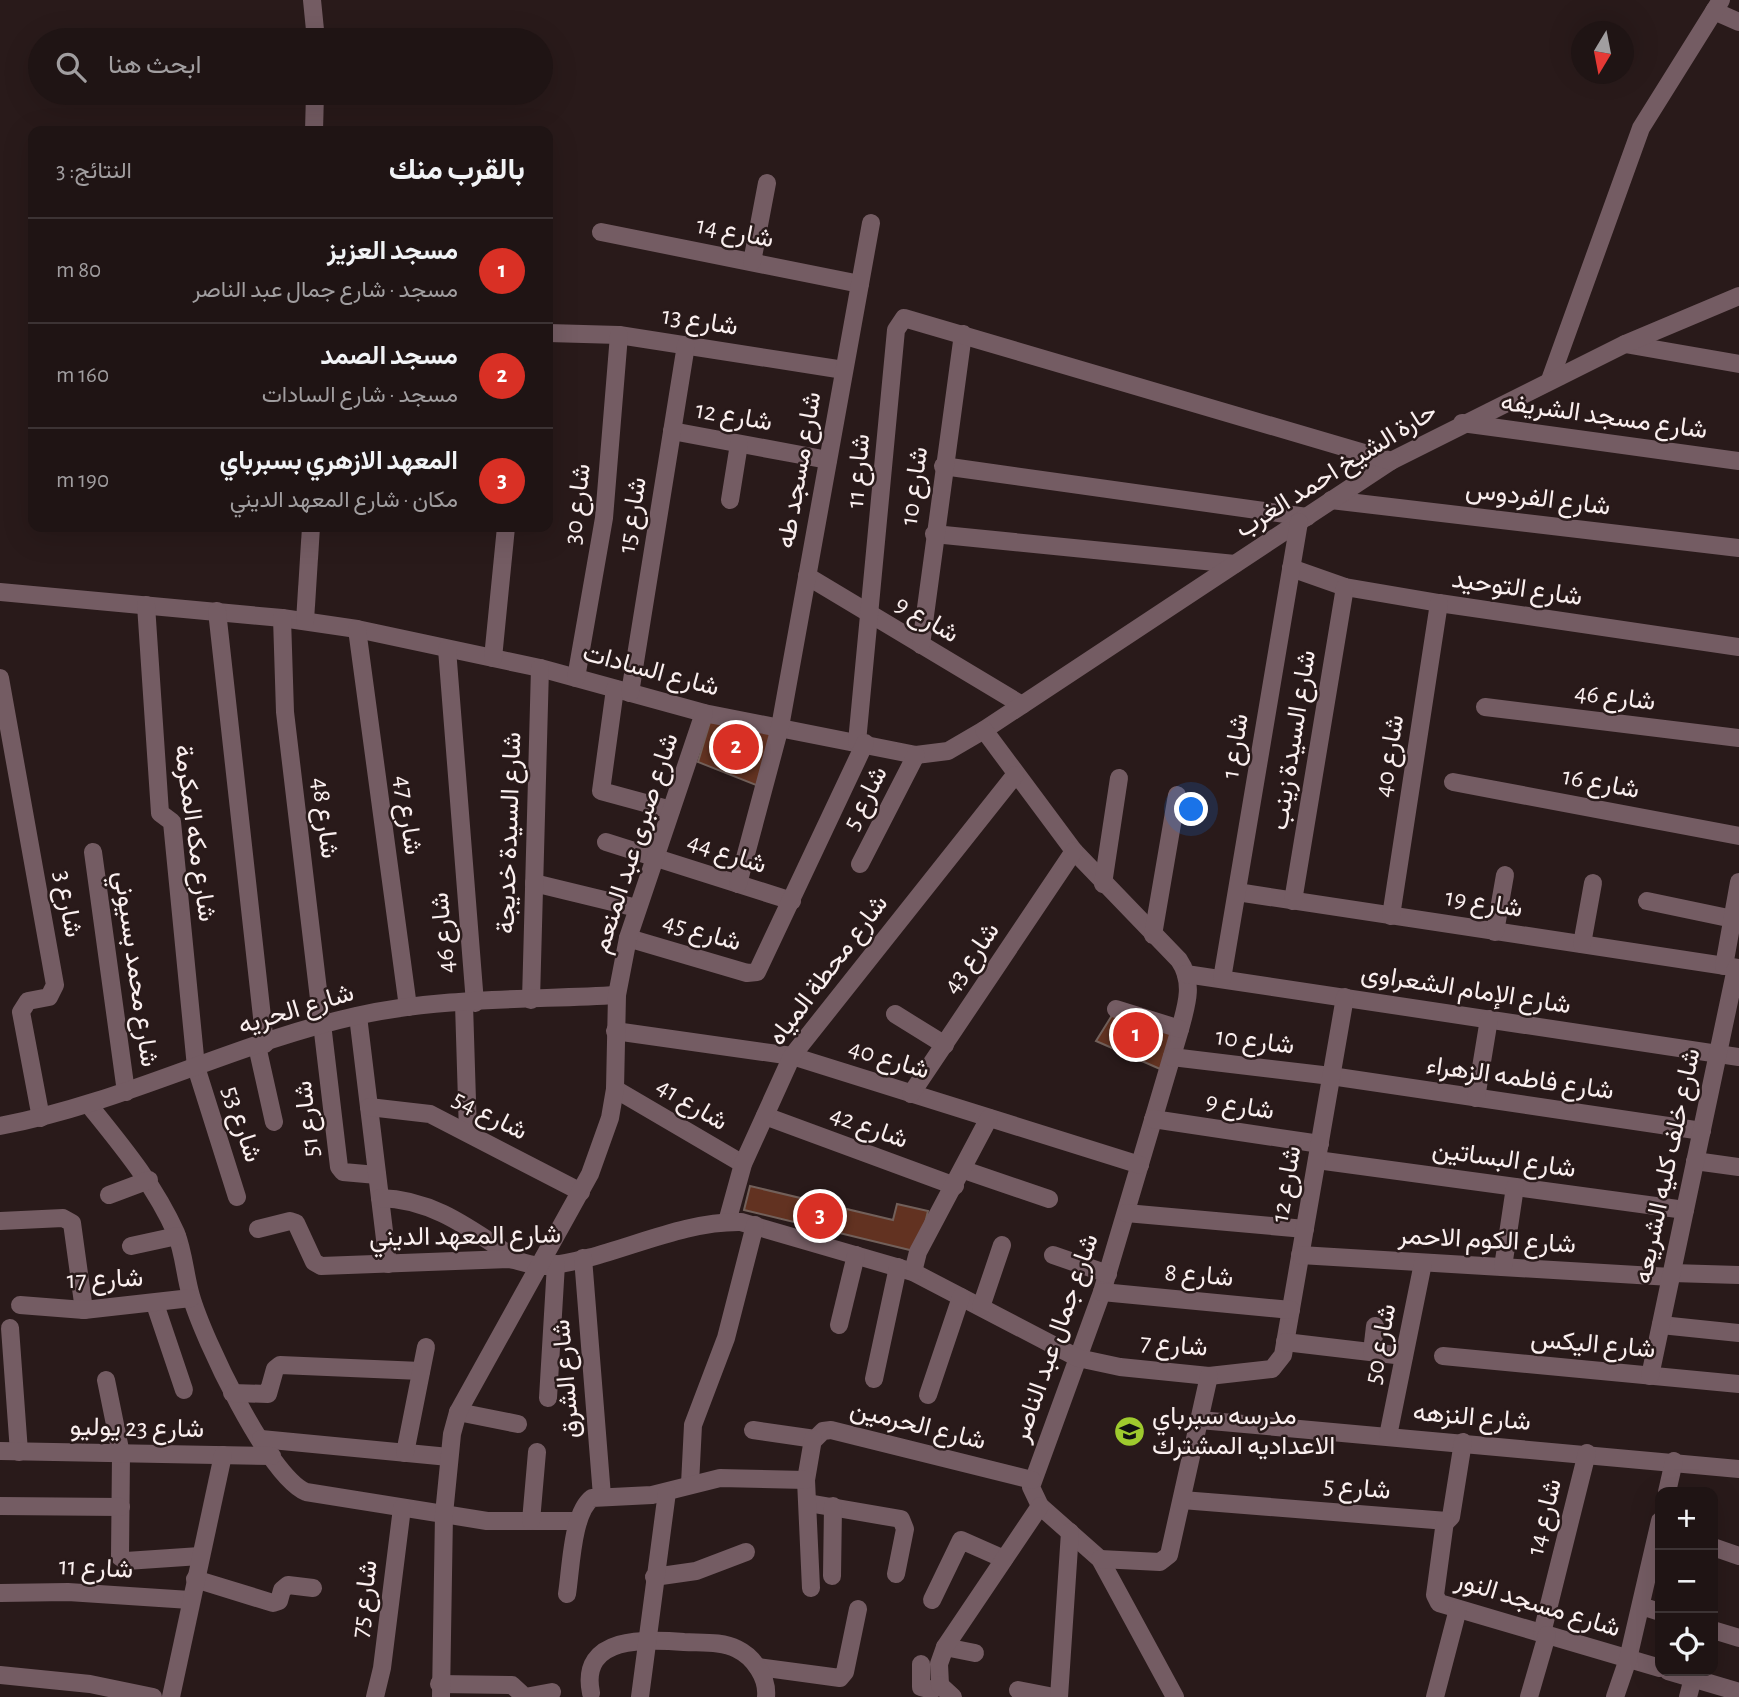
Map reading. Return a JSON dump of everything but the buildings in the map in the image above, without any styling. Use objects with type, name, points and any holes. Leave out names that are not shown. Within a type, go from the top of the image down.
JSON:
[{"type":"street","points":[[312,0],[315,28]]},
{"type":"street","points":[[1550,380],[1641,128],[1718,6],[1739,22]]},
{"type":"street","points":[[314,126],[315,105]]},
{"type":"street","points":[[752,262],[767,183]]},
{"type":"street","name":"شارع مسجد طه","points":[[738,884],[780,727],[871,223]]},
{"type":"street","name":"شارع 14","points":[[600,232],[860,284]]},
{"type":"street","name":"حارة الشيخ احمد الغرب","points":[[984,730],[1391,461],[1462,423],[1625,344],[1739,296]]},
{"type":"street","name":"شارع 11","points":[[761,968],[861,742],[897,330],[900,321],[909,318],[963,334]]},
{"type":"street","name":"شارع 13","points":[[553,332],[619,335],[844,370]]},
{"type":"street","points":[[963,334],[1391,461]]},
{"type":"street","name":"شارع 10","points":[[921,645],[943,466],[963,334]]},
{"type":"street","name":"شارع 30","points":[[576,678],[604,518],[619,335]]},
{"type":"street","points":[[1625,344],[1739,364]]},
{"type":"street","name":"شارع 15","points":[[623,691],[686,345]]},
{"type":"street","name":"شارع مسجد الشريفه","points":[[1462,423],[1739,461]]},
{"type":"street","name":"شارع 12","points":[[672,431],[828,460]]},
{"type":"street","points":[[730,500],[739,444]]},
{"type":"street","points":[[943,466],[1303,519]]},
{"type":"street","name":"شارع الفردوس","points":[[1331,500],[1739,548]]},
{"type":"street","name":"شارع 1","points":[[1223,979],[1291,568],[1303,519]]},
{"type":"street","points":[[305,621],[311,532]]},
{"type":"street","points":[[493,658],[506,532]]},
{"type":"street","points":[[934,534],[1235,564]]},
{"type":"street","name":"شارع التوحيد","points":[[1291,568],[1345,587],[1739,647]]},
{"type":"street","name":"شارع 9","points":[[807,576],[1022,705]]},
{"type":"street","name":"شارع السيدة زينب","points":[[1293,901],[1345,587]]},
{"type":"street","name":"شارع السادات","points":[[0,592],[217,611],[356,629],[540,668],[704,713],[916,755],[948,751],[984,730]]},
{"type":"street","name":"شارع 40","points":[[1391,916],[1439,603]]},
{"type":"street","name":"شارع مكه المكرمة","points":[[145,605],[160,813],[172,821],[196,1067]]},
{"type":"street","points":[[217,611],[261,1045],[274,1122]]},
{"type":"street","name":"شارع 48","points":[[282,618],[285,712],[324,1024]]},
{"type":"street","name":"شارع 47","points":[[356,629],[408,1007]]},
{"type":"street","name":"شارع 46","points":[[447,649],[470,1004],[468,1133]]},
{"type":"street","name":"شارع السيدة خديجة","points":[[531,1000],[540,668]]},
{"type":"street","name":"شارع 3","points":[[0,678],[55,985],[50,996],[28,1001],[21,1012],[41,1118]]},
{"type":"street","points":[[623,691],[601,791],[671,810]]},
{"type":"street","name":"شارع 46","points":[[1485,708],[1739,738]]},
{"type":"street","name":"شارع صبرى عبد المنعم","points":[[440,1690],[444,1514],[449,1457],[458,1412],[546,1265],[602,1146],[615,1088],[617,995],[628,938],[704,713]]},
{"type":"street","points":[[984,730],[1014,775],[1074,851],[1182,967]]},
{"type":"street","name":"شارع 5","points":[[860,864],[916,755]]},
{"type":"street","name":"شارع محطة المياه","points":[[727,1222],[743,1164],[792,1056],[1014,775]]},
{"type":"street","points":[[1102,884],[1119,778]]},
{"type":"street","name":"شارع 16","points":[[1453,782],[1739,836]]},
{"type":"street","points":[[1153,935],[1177,795]]},
{"type":"street","name":"شارع 44","points":[[606,842],[792,901]]},
{"type":"street","name":"شارع 43","points":[[911,1094],[1074,851]]},
{"type":"street","name":"شارع محمد بسيوني","points":[[93,852],[126,1092]]},
{"type":"street","points":[[1495,932],[1504,876]]},
{"type":"street","name":"شارع خلف كليه الشريعه","points":[[1650,1376],[1718,1054],[1733,967],[1733,919],[1739,882]]},
{"type":"street","points":[[534,883],[637,908]]},
{"type":"street","points":[[1582,944],[1593,883]]},
{"type":"street","name":"شارع 19","points":[[1237,892],[1733,967]]},
{"type":"street","points":[[1647,901],[1733,919]]},
{"type":"street","name":"شارع 45","points":[[628,938],[747,973],[761,968]]},
{"type":"street","name":"شارع الإمام الشعراوى","points":[[1182,967],[1223,979],[1739,1057]]},
{"type":"street","name":"شارع جمال عبد الناصر","points":[[1040,1506],[1033,1494],[1032,1480],[1108,1274],[1172,1057],[1188,998],[1182,967]]},
{"type":"street","name":"شارع الحريه","points":[[0,1126],[89,1105],[324,1024],[358,1016],[408,1007],[617,995]]},
{"type":"street","name":"شارع 12","points":[[1266,1370],[1272,1369],[1281,1361],[1345,998]]},
{"type":"street","points":[[1116,1009],[1180,1029]]},
{"type":"street","points":[[895,1014],[945,1045]]},
{"type":"street","points":[[358,1016],[388,1264]]},
{"type":"street","points":[[1476,1098],[1489,1019]]},
{"type":"street","name":"شارع 51","points":[[324,1024],[339,1169],[377,1175]]},
{"type":"street","name":"شارع 40","points":[[615,1031],[792,1056],[1140,1165]]},
{"type":"street","name":"شارع 10","points":[[1172,1057],[1331,1076]]},
{"type":"street","name":"شارع 53","points":[[196,1067],[237,1197]]},
{"type":"street","name":"شارع فاطمه الزهراء","points":[[1331,1076],[1702,1131]]},
{"type":"street","name":"شارع 41","points":[[615,1088],[743,1164]]},
{"type":"street","points":[[89,1105],[149,1180],[177,1236],[191,1298],[232,1393],[296,1488],[487,1521],[578,1521]]},
{"type":"street","name":"شارع 54","points":[[369,1107],[424,1112],[580,1192]]},
{"type":"street","name":"شارع 42","points":[[765,1116],[955,1186]]},
{"type":"street","points":[[874,1378],[905,1269],[918,1252],[964,1170],[989,1118]]},
{"type":"street","name":"شارع 9","points":[[1153,1119],[1318,1152]]},
{"type":"street","name":"شارع البساتين","points":[[1318,1152],[1515,1187],[1685,1210]]},
{"type":"street","points":[[1695,1161],[1739,1167]]},
{"type":"street","points":[[964,1170],[1049,1199]]},
{"type":"street","points":[[109,1195],[149,1180]]},
{"type":"street","points":[[1503,1267],[1515,1187]]},
{"type":"street","points":[[380,1198],[412,1200],[441,1211],[519,1261]]},
{"type":"street","points":[[1126,1213],[1305,1229]]},
{"type":"street","points":[[0,1221],[63,1218],[72,1223],[84,1310]]},
{"type":"street","name":"شارع المعهد الديني","points":[[258,1228],[290,1221],[296,1223],[314,1262],[325,1266],[519,1261],[546,1265],[727,1222],[755,1225],[905,1269],[1078,1358]]},
{"type":"street","points":[[690,1484],[693,1425],[726,1338],[755,1225]]},
{"type":"street","points":[[131,1246],[177,1236]]},
{"type":"street","points":[[981,1307],[1002,1245]]},
{"type":"street","points":[[839,1325],[856,1255]]},
{"type":"street","points":[[1054,1255],[1108,1274]]},
{"type":"street","name":"شارع الكوم الاحمر","points":[[1300,1255],[1671,1275],[1739,1275]]},
{"type":"street","name":"شارع الشرق","points":[[583,1258],[602,1496]]},
{"type":"street","name":"شارع 50","points":[[1388,1436],[1423,1263]]},
{"type":"street","points":[[546,1265],[548,1398]]},
{"type":"street","name":"شارع 8","points":[[1102,1292],[1291,1310]]},
{"type":"street","points":[[929,1395],[961,1297]]},
{"type":"street","name":"شارع 17","points":[[20,1305],[84,1310],[191,1298]]},
{"type":"street","points":[[155,1304],[184,1390]]},
{"type":"street","points":[[1661,1325],[1739,1333]]},
{"type":"street","points":[[1372,1352],[1375,1326]]},
{"type":"street","points":[[10,1328],[19,1452]]},
{"type":"street","points":[[1285,1342],[1404,1356]]},
{"type":"street","points":[[405,1453],[426,1347]]},
{"type":"street","name":"شارع اليكس","points":[[1443,1356],[1739,1384]]},
{"type":"street","name":"شارع 7","points":[[1078,1358],[1120,1367],[1209,1376],[1266,1370]]},
{"type":"street","points":[[232,1393],[268,1394],[275,1369],[280,1365],[421,1371]]},
{"type":"street","points":[[1100,1559],[1160,1562],[1171,1550],[1209,1376]]},
{"type":"street","points":[[106,1380],[121,1454],[121,1557],[126,1561],[200,1556]]},
{"type":"street","points":[[458,1412],[518,1423]]},
{"type":"street","name":"شارع النزهه","points":[[1200,1420],[1587,1453],[1739,1469]]},
{"type":"street","name":"شارع الحرمين","points":[[753,1430],[813,1439],[819,1438],[823,1431],[831,1430],[1032,1480]]},
{"type":"street","points":[[261,1439],[449,1457]]},
{"type":"street","points":[[811,1588],[806,1480],[813,1439]]},
{"type":"street","points":[[1445,1521],[1451,1517],[1462,1442]]},
{"type":"street","name":"شارع 23 يوليو","points":[[0,1451],[272,1456]]},
{"type":"street","points":[[531,1521],[537,1452]]},
{"type":"street","name":"شارع 14","points":[[1529,1697],[1587,1453]]},
{"type":"street","points":[[171,1697],[223,1455]]},
{"type":"street","points":[[1668,1487],[1674,1461]]},
{"type":"street","points":[[567,1594],[578,1521],[587,1502],[602,1496],[667,1492],[719,1478],[806,1480]]},
{"type":"street","points":[[640,1697],[667,1492]]},
{"type":"street","name":"شارع 5","points":[[1182,1500],[1445,1521]]},
{"type":"street","points":[[808,1503],[901,1519],[905,1530],[896,1574]]},
{"type":"street","points":[[0,1506],[121,1507]]},
{"type":"street","points":[[832,1506],[832,1576]]},
{"type":"street","points":[[921,1664],[919,1684],[925,1690],[939,1692],[939,1664],[945,1647],[1040,1506],[1100,1559],[1175,1697]]},
{"type":"street","name":"شارع 75","points":[[375,1697],[382,1668],[402,1508]]},
{"type":"street","name":"شارع مسجد النور","points":[[1445,1521],[1435,1598],[1439,1603],[1655,1667]]},
{"type":"street","points":[[1018,1689],[1057,1697],[1070,1532]]},
{"type":"street","points":[[932,1601],[961,1540],[1004,1559]]},
{"type":"street","points":[[1615,1697],[1628,1659],[1655,1548]]},
{"type":"street","points":[[1718,1549],[1739,1556]]},
{"type":"street","points":[[654,1577],[696,1571],[746,1552]]},
{"type":"street","points":[[195,1579],[273,1603],[279,1601],[282,1590],[288,1585],[313,1588]]},
{"type":"street","name":"شارع 11","points":[[0,1593],[68,1592],[190,1600]]},
{"type":"street","points":[[1641,1606],[1655,1610]]},
{"type":"street","points":[[758,1667],[840,1678],[845,1672],[858,1609]]},
{"type":"street","points":[[1435,1697],[1458,1609]]},
{"type":"street","points":[[1718,1632],[1739,1639]]},
{"type":"street","points":[[591,1693],[591,1672],[606,1650],[618,1643],[646,1639],[723,1644],[743,1653],[758,1667],[766,1689],[765,1697]]},
{"type":"street","points":[[945,1647],[975,1653]]},
{"type":"street","points":[[0,1675],[90,1684],[153,1697]]},
{"type":"street","points":[[1686,1676],[1739,1692]]},
{"type":"street","points":[[1688,1697],[1693,1678]]},
{"type":"street","points":[[440,1690],[512,1685],[525,1697],[552,1692]]},
{"type":"place","name":"مسجد الصمد","points":[[736,747]]},
{"type":"place","name":"مسجد العزيز","points":[[1136,1035]]},
{"type":"place","name":"المعهد الازهري بسبرباي","points":[[820,1216]]},
{"type":"place","name":"مدرسه سبرباي الاعداديه المشترك","points":[[1129,1431]]}]
